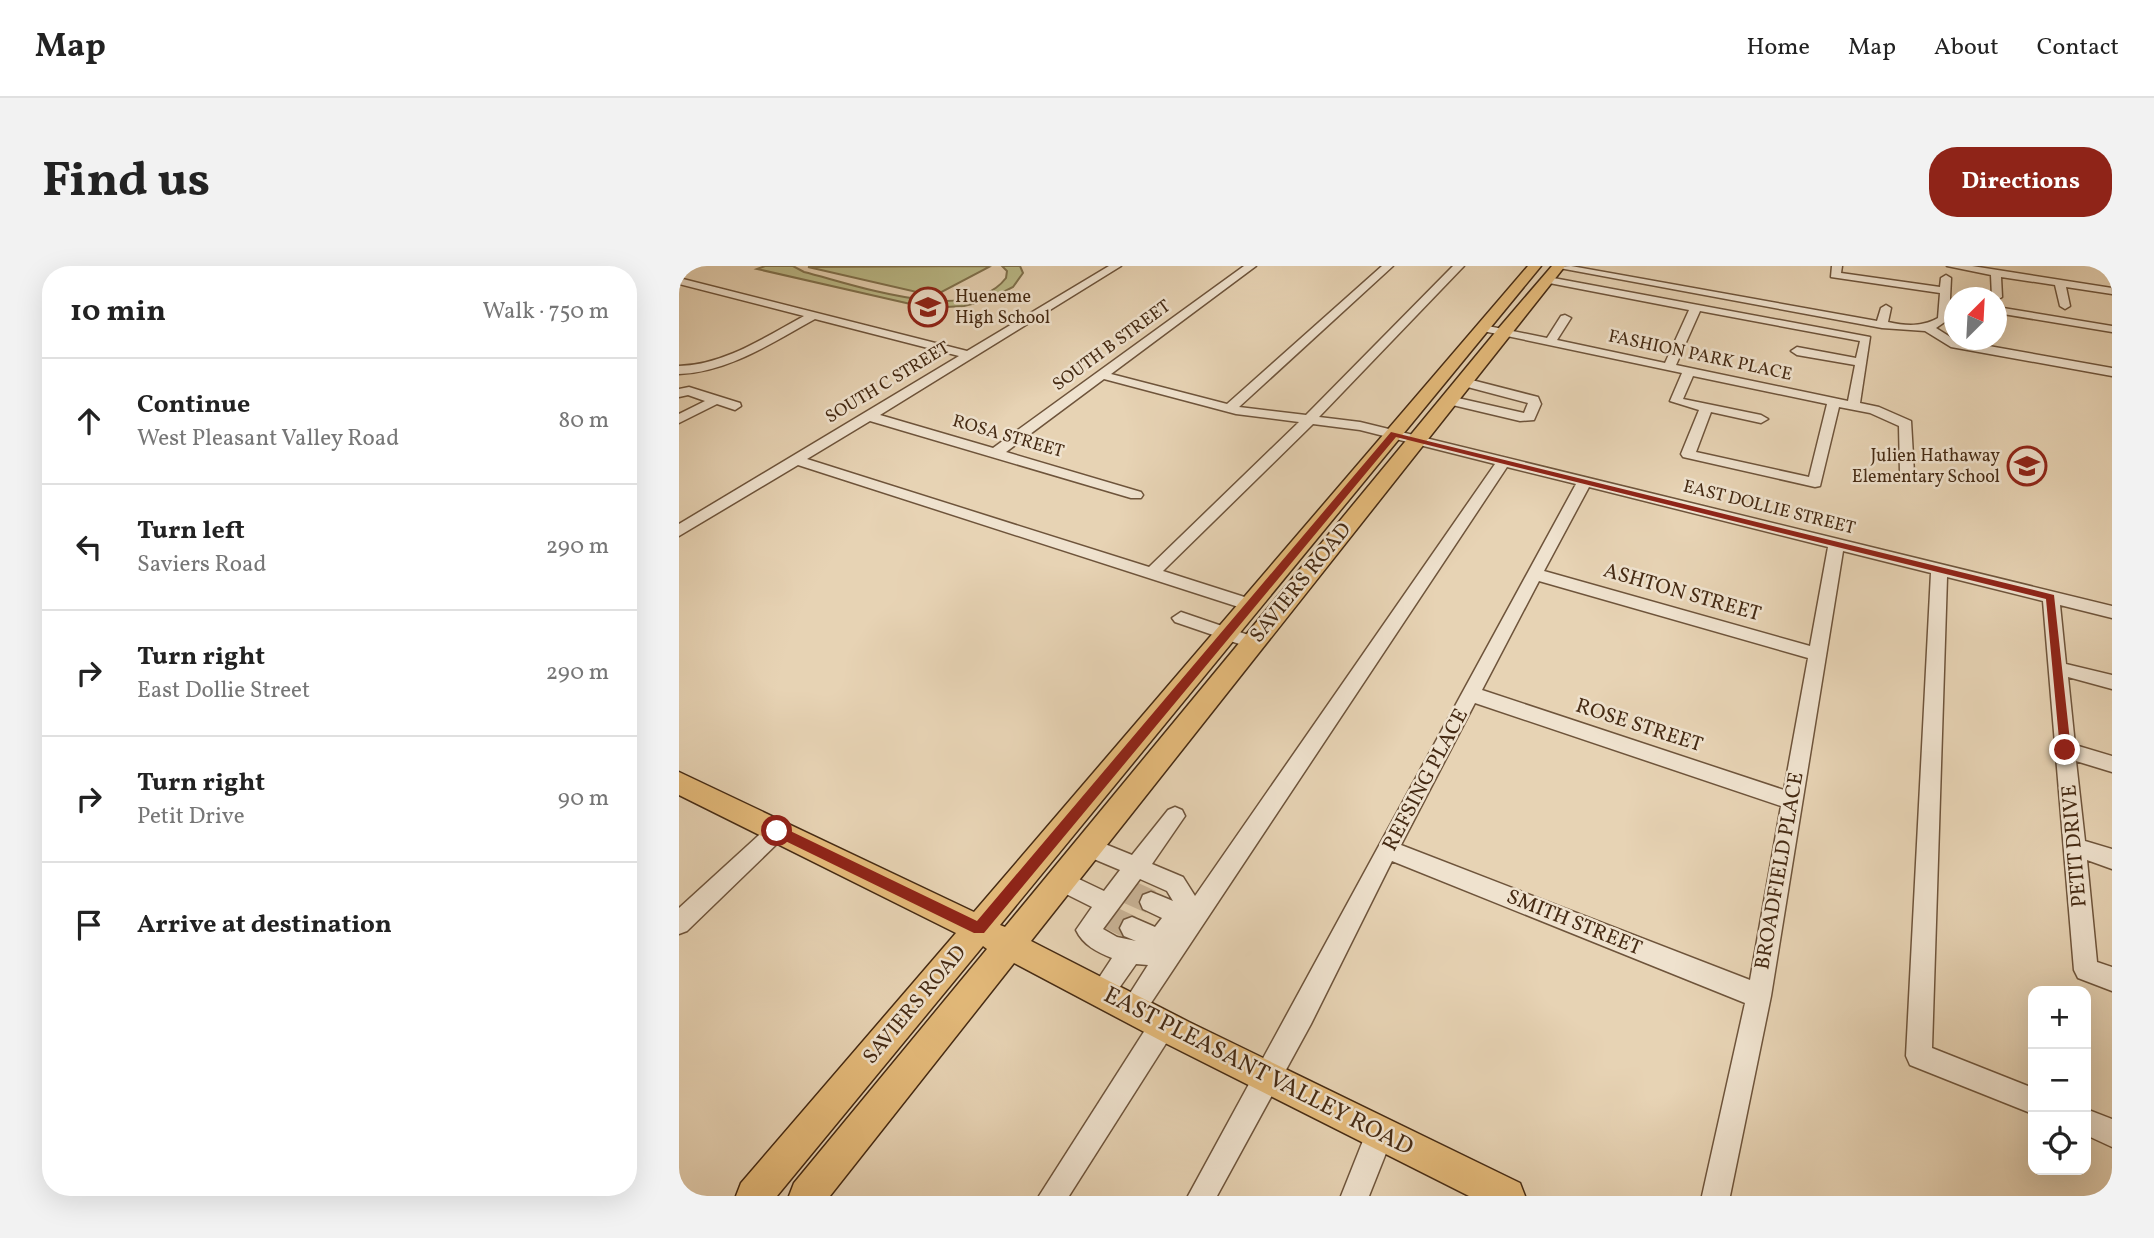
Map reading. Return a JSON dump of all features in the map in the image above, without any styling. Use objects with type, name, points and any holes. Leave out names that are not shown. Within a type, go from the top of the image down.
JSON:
[{"type":"main road","name":"SAVIERS ROAD","points":[[754,1196],[1535,266]]},
{"type":"main road","name":"SAVIERS ROAD","points":[[807,1196],[1503,332],[1559,267]]},
{"type":"main road","name":"EAST PLEASANT VALLEY ROAD","points":[[679,783],[979,929],[1163,1025],[1507,1196]]},
{"type":"street","name":"SOUTH C STREET","points":[[679,531],[1116,266]]},
{"type":"street","name":"SOUTH B STREET","points":[[994,454],[1251,266]]},
{"type":"street","points":[[1230,408],[1388,266]]},
{"type":"street","points":[[1152,573],[1311,418],[1459,266]]},
{"type":"street","points":[[1837,266],[1835,275],[1944,298]]},
{"type":"street","points":[[1946,266],[1947,287]]},
{"type":"street","points":[[1952,266],[2112,291]]},
{"type":"street","points":[[1559,267],[1638,277],[1882,325],[1928,328],[1951,343],[2112,372]]},
{"type":"street","points":[[1996,273],[1997,287]]},
{"type":"street","points":[[1548,280],[1578,291],[1696,307],[1866,339],[1853,406]]},
{"type":"street","points":[[679,281],[969,355]]},
{"type":"street","points":[[2060,283],[2065,306]]},
{"type":"street","points":[[1669,367],[1696,307]]},
{"type":"street","points":[[1882,325],[1886,308]]},
{"type":"street","points":[[2007,312],[2112,329]]},
{"type":"street","points":[[1928,328],[1943,319],[1944,315]]},
{"type":"street","points":[[679,370],[695,371],[711,367],[813,316]]},
{"type":"street","points":[[1550,342],[1566,318]]},
{"type":"street","name":"FASHION PARK PLACE","points":[[1483,328],[1874,410],[1906,424],[1907,473]]},
{"type":"street","points":[[1797,351],[1861,363]]},
{"type":"street","points":[[1689,372],[1676,401],[1761,419]]},
{"type":"street","name":"EAST DOLLIE STREET","points":[[1101,375],[1230,408],[1311,418],[1394,434],[2112,612]]},
{"type":"street","points":[[1450,400],[1520,417],[1529,417],[1532,414],[1534,400],[1464,382]]},
{"type":"street","points":[[679,393],[689,391],[735,406]]},
{"type":"street","points":[[679,419],[716,400]]},
{"type":"street","points":[[1706,407],[1688,454],[1815,483],[1835,402]]},
{"type":"street","name":"ROSA STREET","points":[[869,416],[1136,495]]},
{"type":"street","points":[[796,460],[1251,605]]},
{"type":"street","points":[[1175,816],[1114,903],[1089,930],[1095,938],[1130,953],[1149,954],[1174,928],[1503,462]]},
{"type":"street","name":"REFSING PLACE","points":[[1202,1196],[1584,482]]},
{"type":"street","name":"BROADFIELD PLACE","points":[[1716,1196],[1759,996],[1836,544]]},
{"type":"street","points":[[1939,569],[1919,1056],[2028,1099]]},
{"type":"street","name":"ASHTON STREET","points":[[1535,574],[1817,654]]},
{"type":"street","name":"PETIT DRIVE","points":[[2051,597],[2086,970],[2112,979]]},
{"type":"street","points":[[1226,634],[1254,643]]},
{"type":"street","points":[[2058,668],[2112,682]]},
{"type":"street","name":"ROSE STREET","points":[[1471,694],[1792,801]]},
{"type":"street","points":[[2065,750],[2112,764]]},
{"type":"street","points":[[679,923],[777,831]]},
{"type":"street","points":[[1090,847],[1175,884],[1187,903],[1132,1009]]},
{"type":"street","points":[[2075,847],[2112,859]]},
{"type":"street","name":"SMITH STREET","points":[[1389,850],[1759,996]]},
{"type":"street","points":[[1062,881],[1114,903]]},
{"type":"street","points":[[1151,902],[1174,928]]},
{"type":"street","points":[[1132,928],[1174,928]]},
{"type":"street","points":[[1101,993],[1130,953]]},
{"type":"street","points":[[1053,1196],[1163,1025]]},
{"type":"street","points":[[2091,1124],[2112,1133]]},
{"type":"street","points":[[1355,1196],[1380,1133]]},
{"type":"lane","points":[[1181,618],[1226,634]]},
{"type":"green space","points":[[765,266],[793,266],[804,272],[880,292],[939,301],[966,299],[989,292],[1006,278],[1007,271],[1002,266],[1020,266],[1023,273],[1013,287],[988,300],[964,306],[928,308],[757,269]]},
{"type":"green space","points":[[808,267],[989,267],[934,296]]},
{"type":"tunnel","points":[[1129,892],[1151,902]]},
{"type":"tunnel","points":[[1109,917],[1132,928]]},
{"type":"place","name":"Hueneme High School","points":[[928,307]]},
{"type":"place","name":"Julien Hathaway Elementary School","points":[[2027,466]]},
{"type":"route","points":[[777,831],[979,929],[1394,434],[2051,597],[2065,750]]}]
